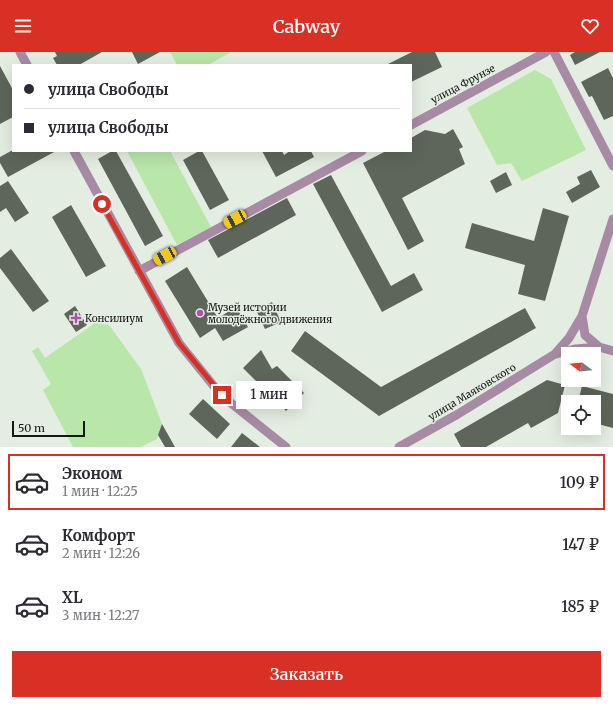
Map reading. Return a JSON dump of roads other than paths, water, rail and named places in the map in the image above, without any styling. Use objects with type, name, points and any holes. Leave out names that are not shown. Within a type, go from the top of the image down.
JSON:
[{"type":"street","points":[[20,52],[26,64]]},
{"type":"street","name":"улица Фрунзе","points":[[412,123],[546,52]]},
{"type":"street","points":[[554,52],[613,166]]},
{"type":"street","points":[[75,152],[179,343],[222,395],[286,447]]},
{"type":"street","points":[[139,271],[360,152]]},
{"type":"street","name":"улица Маяковского","points":[[399,447],[458,414],[555,354],[569,338],[582,316],[613,220]]},
{"type":"street","points":[[582,316],[585,335],[599,347]]},
{"type":"street","points":[[601,348],[613,351]]},
{"type":"street","name":"улица Маяковского","points":[[555,354],[561,353]]},
{"type":"place","name":"Музей истории молодёжного движения","points":[[200,313]]},
{"type":"place","name":"Консилиум","points":[[76,318]]}]
